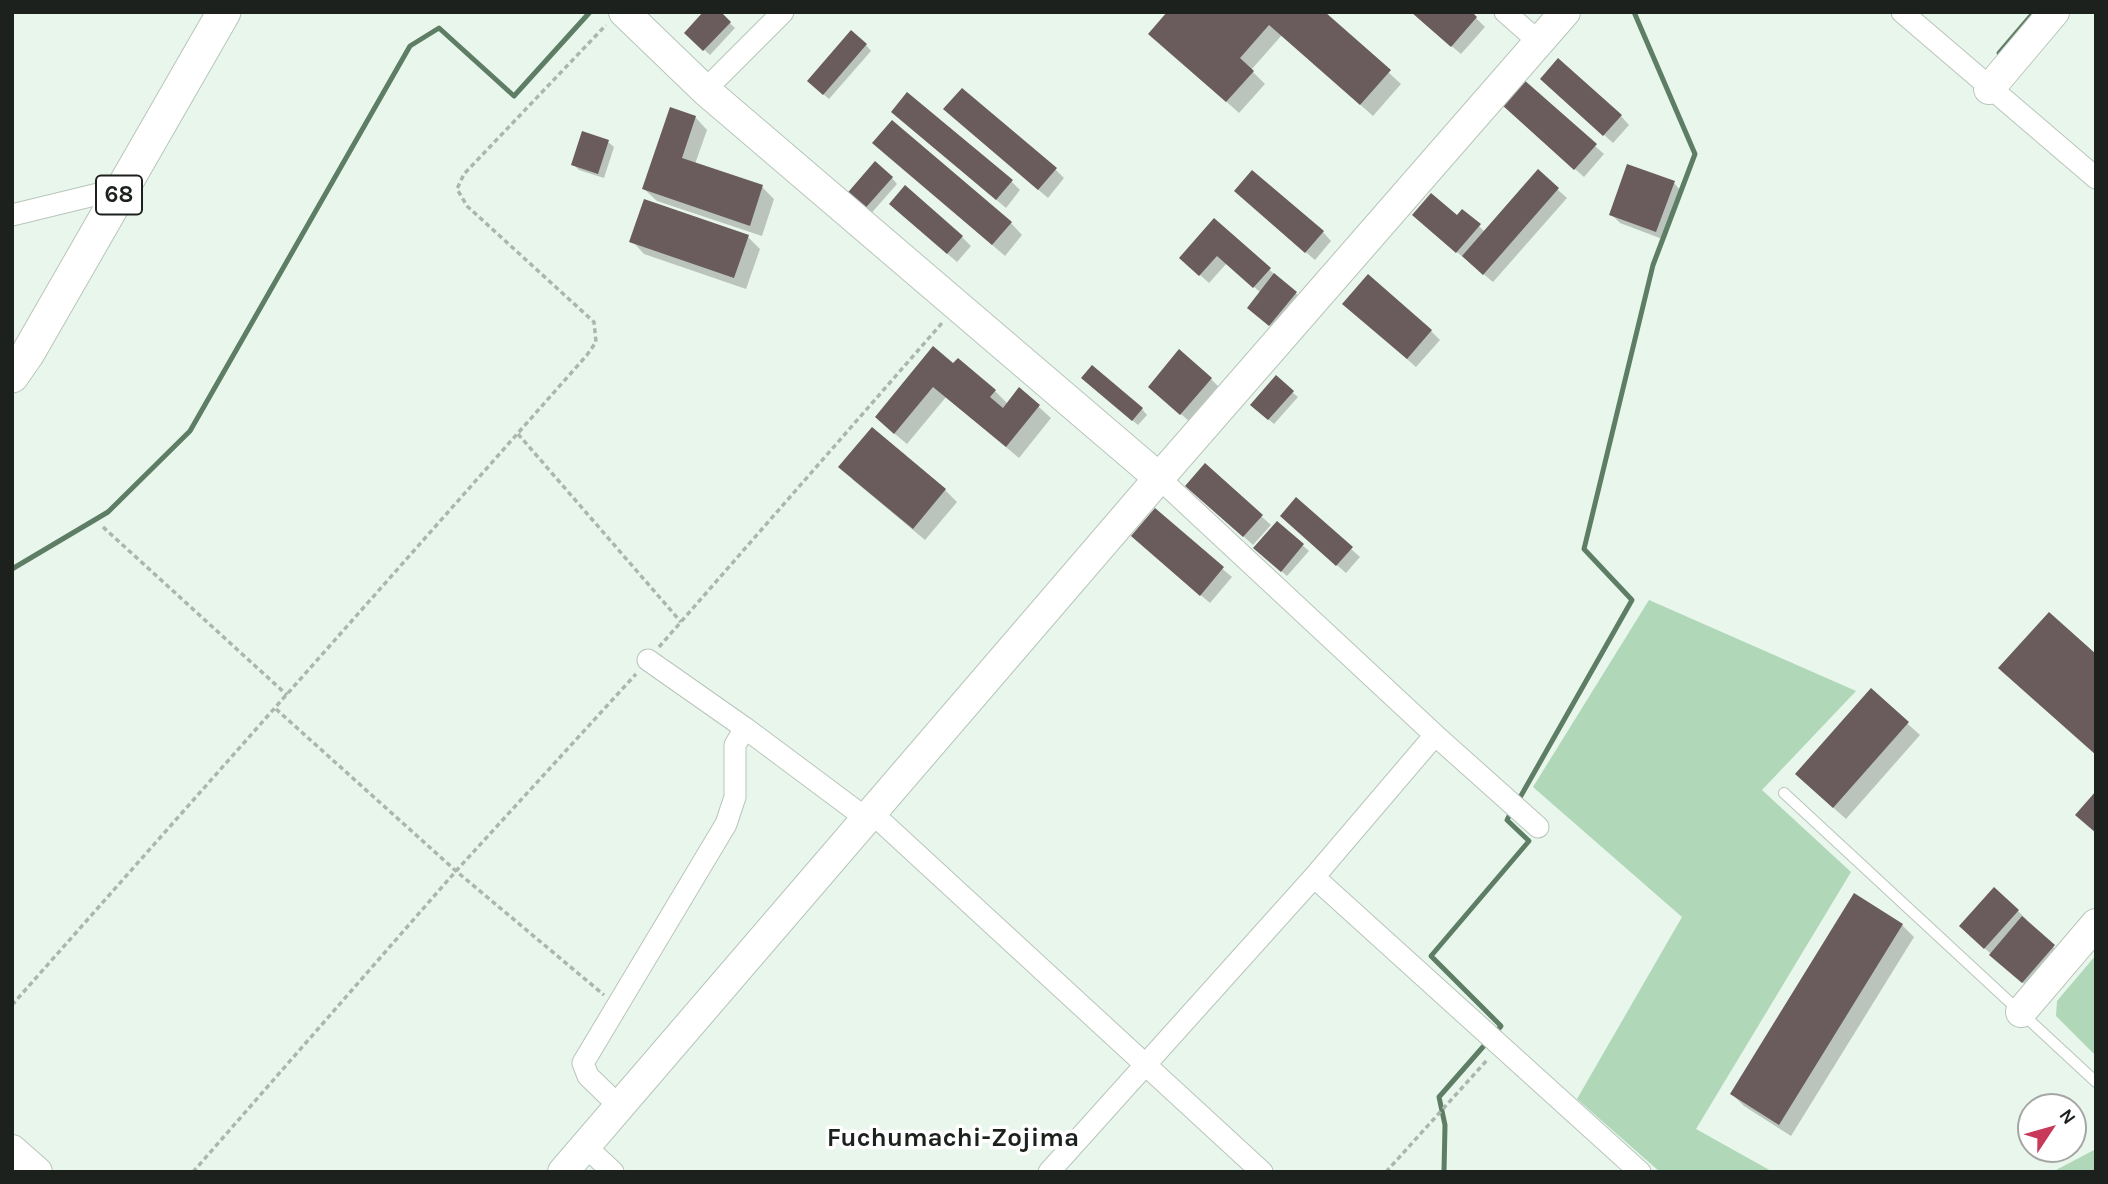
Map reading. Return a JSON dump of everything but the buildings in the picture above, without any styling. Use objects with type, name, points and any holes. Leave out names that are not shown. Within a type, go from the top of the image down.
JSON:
[{"type":"main road","name":"68","points":[[12,376],[28,353],[224,12]]},
{"type":"street","points":[[705,90],[783,12]]},
{"type":"street","points":[[1505,12],[1539,42]]},
{"type":"street","points":[[563,1172],[1159,478],[1565,12]]},
{"type":"street","points":[[1902,12],[2096,178]]},
{"type":"street","points":[[1989,89],[2054,12]]},
{"type":"street","points":[[616,17],[1159,478],[1538,827]]},
{"type":"street","points":[[12,215],[122,188]]},
{"type":"street","points":[[648,660],[869,816],[1262,1172]]},
{"type":"street","points":[[619,1106],[587,1076],[583,1063],[726,824],[735,797],[735,745],[745,728]]},
{"type":"street","points":[[1049,1172],[1314,877],[1435,735]]},
{"type":"street","points":[[1314,877],[1640,1172]]},
{"type":"street","points":[[2021,1012],[2096,924]]},
{"type":"street","points":[[585,1146],[613,1172]]},
{"type":"street","points":[[12,1150],[37,1172]]},
{"type":"lane","points":[[1784,793],[2096,1082]]},
{"type":"path","points":[[12,1005],[276,709],[596,342],[594,323],[467,206],[457,189],[464,174],[616,17]]},
{"type":"path","points":[[193,1172],[456,871],[648,660],[956,307]]},
{"type":"path","points":[[518,434],[681,622]]},
{"type":"path","points":[[103,527],[287,695]]},
{"type":"path","points":[[276,709],[456,871],[617,1006]]},
{"type":"path","points":[[1385,1172],[1501,1044]]},
{"type":"green space","points":[[1649,600],[1856,691],[1762,790],[1851,872],[1696,1129],[1773,1172],[1660,1172],[1577,1099],[1682,917],[1533,787]]},
{"type":"green space","points":[[2096,955],[2096,1056],[2056,1016],[2057,1001]]},
{"type":"green space","points":[[2096,1149],[2096,1172],[2053,1172],[2069,1163],[2087,1163],[2087,1154]]},
{"type":"waterway","points":[[12,569],[108,512],[190,431],[410,46],[439,28],[514,96],[590,12]]},
{"type":"waterway","points":[[1518,801],[1632,600],[1584,549],[1653,265],[1695,154],[1634,12]]},
{"type":"waterway","points":[[1999,53],[2034,12]]},
{"type":"waterway","points":[[1495,1033],[1501,1026],[1431,956],[1529,841],[1507,820],[1511,812]]},
{"type":"waterway","points":[[1444,1172],[1445,1125],[1439,1097],[1489,1040]]},
{"type":"district","name":"Fuchumachi-Zojima","points":[[953,1139]]}]
